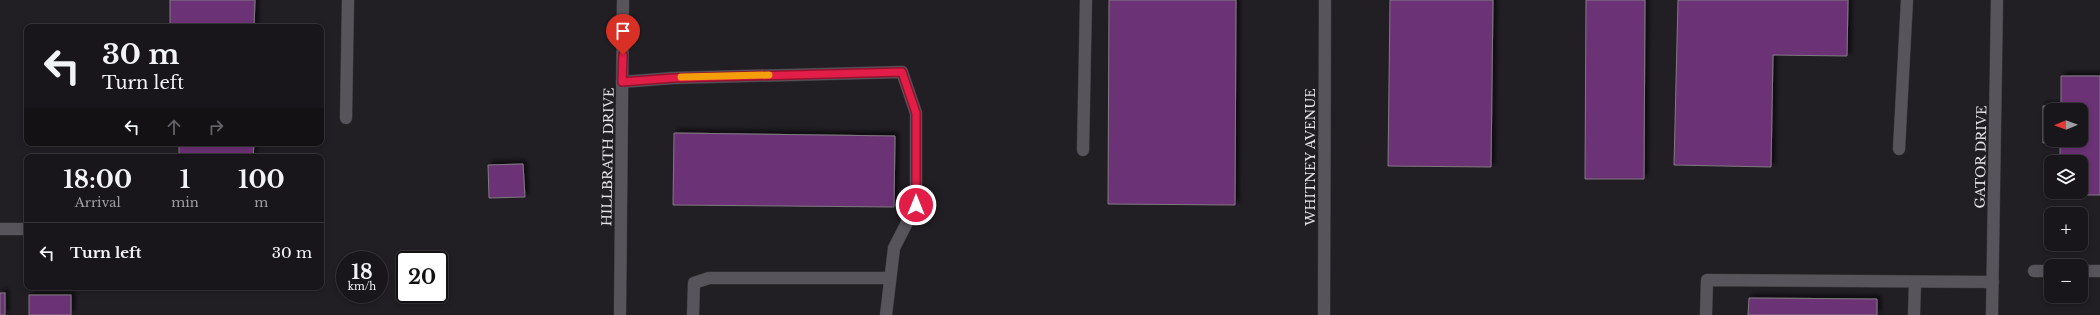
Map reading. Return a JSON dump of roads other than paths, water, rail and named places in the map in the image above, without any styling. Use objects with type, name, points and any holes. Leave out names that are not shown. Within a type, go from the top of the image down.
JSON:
[{"type":"street","points":[[346,118],[348,0]]},
{"type":"street","name":"HILLBRATH DRIVE","points":[[620,315],[623,0]]},
{"type":"street","points":[[1083,150],[1086,0]]},
{"type":"street","name":"WHITNEY AVENUE","points":[[1324,315],[1325,0]]},
{"type":"street","points":[[1899,149],[1907,0]]},
{"type":"street","name":"GATOR DRIVE","points":[[1992,315],[1998,0]]},
{"type":"street","points":[[622,82],[673,78],[902,72],[916,113],[916,205],[894,248],[886,315]]},
{"type":"street","points":[[0,229],[24,229]]},
{"type":"street","points":[[2034,270],[2044,271]]},
{"type":"street","points":[[2088,271],[2100,272]]},
{"type":"street","points":[[693,315],[694,283],[709,278],[890,278]]},
{"type":"street","points":[[1706,315],[1707,280],[1993,282]]},
{"type":"street","points":[[1914,315],[1915,282]]}]
